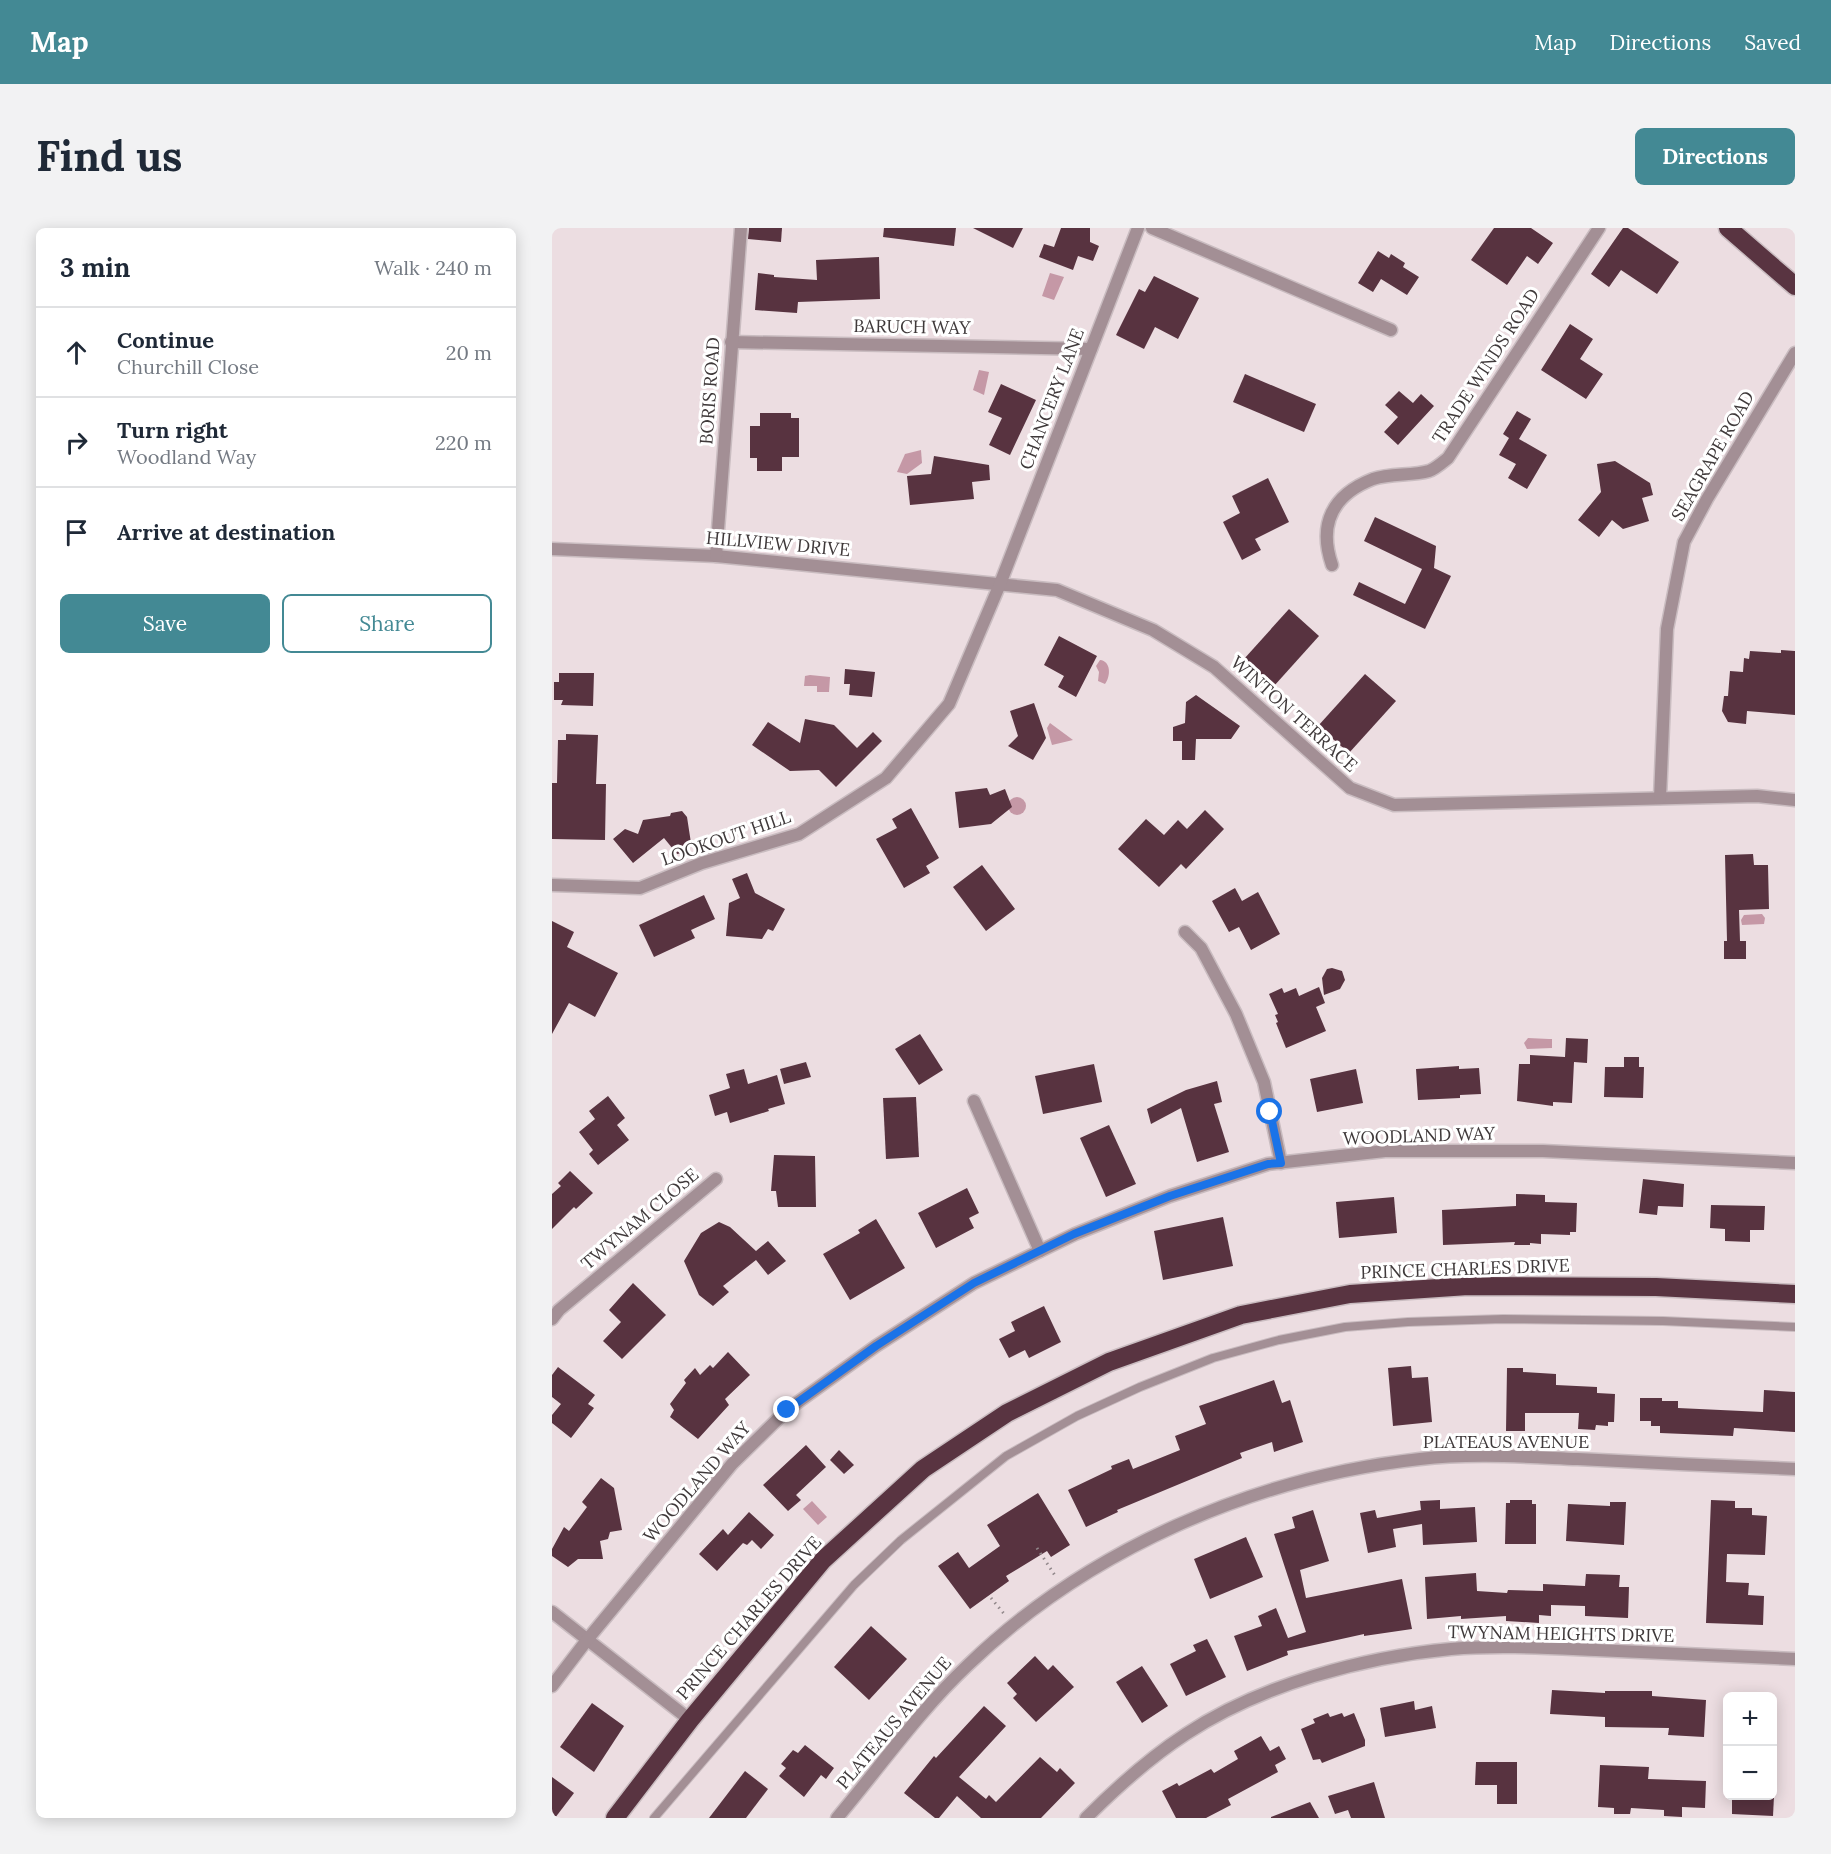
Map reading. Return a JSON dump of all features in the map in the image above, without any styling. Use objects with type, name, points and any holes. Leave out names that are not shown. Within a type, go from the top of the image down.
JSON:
[{"type":"highway","points":[[1728,228],[1795,286]]},
{"type":"highway","name":"PRINCE CHARLES DRIVE","points":[[615,1818],[690,1720],[824,1560],[923,1469],[1007,1413],[1109,1362],[1241,1315],[1350,1294],[1468,1286],[1656,1287],[1795,1294]]},
{"type":"street","name":"BORIS ROAD","points":[[716,556],[741,228]]},
{"type":"street","name":"CHANCERY LANE","points":[[1000,584],[1138,228]]},
{"type":"street","points":[[1152,228],[1390,330]]},
{"type":"street","name":"TRADE WINDS ROAD","points":[[1332,565],[1327,549],[1326,531],[1330,514],[1346,495],[1373,479],[1430,471],[1448,458],[1599,228]]},
{"type":"street","name":"BARUCH WAY","points":[[731,342],[1091,349]]},
{"type":"street","name":"SEAGRAPE ROAD","points":[[1660,798],[1667,629],[1684,543],[1707,499],[1795,353]]},
{"type":"street","name":"HILLVIEW DRIVE","points":[[552,549],[716,556],[1000,584]]},
{"type":"street","name":"WINTON TERRACE","points":[[1000,584],[1057,590],[1153,630],[1214,667],[1350,788],[1394,805],[1757,796],[1795,800]]},
{"type":"street","name":"LOOKOUT HILL","points":[[552,885],[640,888],[702,863],[799,834],[886,778],[949,704],[1000,584]]},
{"type":"street","points":[[1185,932],[1201,948],[1236,1014],[1264,1082],[1281,1163]]},
{"type":"street","points":[[974,1101],[1040,1251]]},
{"type":"street","name":"WOODLAND WAY","points":[[552,1686],[586,1640],[732,1464],[787,1410],[876,1346],[974,1283],[1074,1234],[1170,1196],[1268,1164],[1385,1151],[1543,1151],[1795,1163]]},
{"type":"street","name":"TWYNAM CLOSE","points":[[554,1310],[716,1179]]},
{"type":"street","name":"PLATEAUS AVENUE","points":[[837,1818],[936,1698],[967,1665],[1013,1625],[1063,1589],[1114,1557],[1194,1518],[1278,1488],[1371,1466],[1421,1459],[1485,1457],[1795,1469]]},
{"type":"street","points":[[552,1612],[690,1720]]},
{"type":"street","name":"TWYNAM HEIGHTS DRIVE","points":[[1086,1818],[1116,1788],[1150,1760],[1210,1719],[1273,1691],[1377,1660],[1454,1649],[1494,1648],[1545,1648],[1795,1659]]},
{"type":"lane","points":[[654,1818],[854,1585],[900,1540],[1006,1456],[1077,1416],[1140,1387],[1213,1358],[1279,1340],[1345,1327],[1408,1322],[1503,1319],[1663,1321],[1795,1327]]},
{"type":"path","points":[[1037,1548],[1063,1589]]},
{"type":"path","points":[[992,1598],[1013,1625]]},
{"type":"shaded area","points":[[1050,273],[1064,277],[1054,300],[1042,296]]},
{"type":"shaded area","points":[[979,370],[989,372],[984,395],[973,390]]},
{"type":"shaded area","points":[[921,450],[922,463],[907,474],[897,472],[905,454]]},
{"type":"shaded area","points":[[1100,660],[1106,663],[1109,669],[1105,684],[1098,681],[1099,672],[1096,666]]},
{"type":"shaded area","points":[[805,676],[830,677],[829,692],[817,692],[817,686],[804,686]]},
{"type":"shaded area","points":[[1050,723],[1073,740],[1052,745],[1047,728]]},
{"type":"shaded area","points":[[1017,797],[1023,800],[1026,806],[1023,812],[1017,815],[1011,812],[1008,806],[1011,800]]},
{"type":"shaded area","points":[[1762,914],[1765,918],[1764,924],[1742,925],[1741,920],[1744,915]]},
{"type":"shaded area","points":[[1528,1038],[1552,1039],[1552,1048],[1527,1049],[1524,1043]]},
{"type":"shaded area","points":[[812,1501],[827,1517],[818,1525],[803,1509]]},
{"type":"building","points":[[749,228],[782,228],[781,242],[748,239]]},
{"type":"building","points":[[884,228],[956,228],[954,246],[883,237]]},
{"type":"building","points":[[973,228],[1023,228],[1013,248]]},
{"type":"building","points":[[1061,228],[1090,228],[1090,242],[1099,246],[1093,261],[1078,256],[1073,270],[1039,257],[1044,244],[1054,247]]},
{"type":"building","points":[[1494,228],[1531,228],[1553,243],[1538,264],[1527,256],[1507,285],[1471,260]]},
{"type":"building","points":[[1623,228],[1628,228],[1679,262],[1657,294],[1621,270],[1609,287],[1591,274]]},
{"type":"building","points":[[1378,251],[1389,258],[1391,254],[1405,263],[1403,267],[1419,277],[1407,295],[1381,279],[1373,292],[1358,283]]},
{"type":"building","points":[[879,257],[880,299],[798,302],[797,313],[755,310],[758,273],[774,275],[774,277],[817,280],[816,260]]},
{"type":"building","points":[[1154,276],[1199,298],[1178,339],[1155,327],[1144,349],[1116,335],[1139,289],[1145,292]]},
{"type":"building","points":[[1570,324],[1593,339],[1580,359],[1603,374],[1586,399],[1541,370]]},
{"type":"building","points":[[1245,374],[1316,404],[1304,432],[1233,402]]},
{"type":"building","points":[[1001,384],[1036,400],[1010,455],[989,445],[1002,418],[988,412]]},
{"type":"building","points":[[1399,391],[1413,403],[1421,394],[1434,406],[1398,445],[1384,432],[1398,417],[1385,405]]},
{"type":"building","points":[[1517,411],[1531,419],[1519,439],[1547,455],[1527,489],[1508,478],[1516,464],[1499,455],[1509,438],[1503,434]]},
{"type":"building","points":[[760,413],[791,413],[791,418],[799,418],[799,457],[782,457],[782,471],[757,471],[757,458],[750,458],[750,426],[760,426]]},
{"type":"building","points":[[934,456],[989,465],[990,480],[972,482],[974,499],[910,505],[907,476],[931,474]]},
{"type":"building","points":[[1615,461],[1650,483],[1653,495],[1642,498],[1649,521],[1623,529],[1612,520],[1599,537],[1578,520],[1601,492],[1597,464]]},
{"type":"building","points":[[1268,478],[1289,522],[1255,539],[1261,550],[1242,560],[1223,522],[1240,513],[1232,496]]},
{"type":"building","points":[[1375,517],[1436,546],[1434,568],[1451,576],[1425,629],[1353,595],[1359,582],[1405,604],[1422,569],[1364,541]]},
{"type":"building","points":[[1289,609],[1319,636],[1274,686],[1244,659]]},
{"type":"building","points":[[1059,636],[1097,656],[1076,697],[1058,687],[1064,676],[1044,665]]},
{"type":"building","points":[[1781,650],[1795,651],[1795,715],[1747,711],[1746,724],[1728,722],[1722,711],[1724,696],[1728,696],[1730,671],[1743,672],[1744,658],[1749,659],[1750,651],[1781,653]]},
{"type":"building","points":[[845,669],[875,672],[872,697],[849,695],[850,684],[844,684]]},
{"type":"building","points":[[559,673],[594,673],[593,706],[561,705],[563,700],[554,700],[554,682],[559,682]]},
{"type":"building","points":[[1365,674],[1396,701],[1349,753],[1318,726]]},
{"type":"building","points":[[1196,695],[1240,726],[1231,739],[1196,739],[1195,760],[1182,760],[1182,741],[1173,741],[1173,727],[1185,723],[1186,702]]},
{"type":"building","points":[[1034,703],[1046,738],[1033,760],[1008,746],[1018,736],[1010,711]]},
{"type":"building","points":[[805,719],[834,725],[857,748],[873,732],[882,741],[836,787],[819,770],[790,771],[752,745],[768,722],[800,743]]},
{"type":"building","points":[[566,734],[598,735],[596,784],[606,784],[605,840],[552,839],[552,783],[557,783],[558,740],[566,740]]},
{"type":"building","points":[[987,788],[990,795],[1005,789],[1012,807],[991,824],[959,828],[955,792]]},
{"type":"building","points":[[911,808],[939,858],[926,866],[930,873],[904,888],[876,839],[897,828],[892,819]]},
{"type":"building","points":[[1205,810],[1224,829],[1186,869],[1181,864],[1159,887],[1118,849],[1146,819],[1164,835],[1178,820],[1187,829]]},
{"type":"building","points":[[682,811],[687,817],[691,843],[687,852],[677,854],[664,838],[633,863],[613,839],[625,829],[638,834],[643,820],[670,816],[671,813]]},
{"type":"building","points":[[1753,854],[1754,865],[1768,865],[1769,909],[1739,910],[1740,941],[1746,941],[1746,959],[1724,959],[1724,941],[1727,941],[1725,855]]},
{"type":"building","points":[[982,865],[1015,909],[986,931],[953,887]]},
{"type":"building","points":[[747,873],[755,893],[785,909],[773,931],[768,929],[762,939],[726,936],[729,903],[740,898],[732,879]]},
{"type":"building","points":[[1235,888],[1242,901],[1258,892],[1280,934],[1251,950],[1239,927],[1229,932],[1212,901]]},
{"type":"building","points":[[704,895],[715,919],[691,930],[695,938],[654,957],[639,925]]},
{"type":"building","points":[[552,921],[574,932],[567,947],[618,973],[595,1017],[569,1003],[552,1034]]},
{"type":"building","points":[[1327,969],[1342,971],[1345,980],[1340,989],[1324,995],[1322,978]]},
{"type":"building","points":[[1319,987],[1325,1003],[1316,1007],[1326,1031],[1286,1048],[1276,1023],[1278,1022],[1275,1015],[1278,1014],[1269,994],[1282,988],[1284,993],[1296,988],[1299,996]]},
{"type":"building","points":[[920,1034],[943,1070],[919,1085],[895,1049]]},
{"type":"building","points":[[1566,1038],[1588,1039],[1587,1063],[1574,1062],[1572,1103],[1553,1102],[1553,1106],[1517,1101],[1519,1064],[1530,1064],[1530,1055],[1565,1057]]},
{"type":"building","points":[[1624,1057],[1639,1057],[1639,1067],[1644,1067],[1643,1098],[1604,1097],[1605,1067],[1624,1067]]},
{"type":"building","points":[[806,1062],[811,1077],[784,1084],[780,1069]]},
{"type":"building","points":[[1094,1064],[1102,1102],[1043,1114],[1035,1076]]},
{"type":"building","points":[[1459,1066],[1459,1069],[1479,1068],[1481,1094],[1460,1095],[1460,1098],[1418,1100],[1416,1069]]},
{"type":"building","points":[[744,1069],[748,1084],[777,1075],[785,1104],[730,1123],[727,1112],[715,1116],[709,1095],[730,1088],[726,1074]]},
{"type":"building","points":[[1356,1069],[1363,1103],[1317,1112],[1310,1079]]},
{"type":"building","points":[[1217,1081],[1222,1102],[1214,1104],[1229,1152],[1197,1162],[1181,1108],[1151,1124],[1147,1109],[1186,1090]]},
{"type":"building","points":[[608,1096],[625,1118],[617,1125],[629,1140],[598,1165],[589,1154],[593,1150],[579,1132],[595,1119],[589,1111]]},
{"type":"building","points":[[916,1097],[919,1157],[886,1159],[883,1098]]},
{"type":"building","points":[[1109,1125],[1136,1184],[1106,1197],[1080,1138]]},
{"type":"building","points":[[774,1155],[815,1156],[816,1207],[778,1207],[776,1191],[771,1191]]},
{"type":"building","points":[[570,1171],[593,1193],[576,1209],[574,1207],[552,1229],[552,1194],[561,1186],[558,1183]]},
{"type":"building","points":[[1643,1179],[1684,1184],[1683,1207],[1658,1206],[1657,1215],[1639,1213]]},
{"type":"building","points":[[967,1188],[979,1213],[969,1218],[974,1228],[936,1248],[918,1213]]},
{"type":"building","points":[[1516,1194],[1545,1195],[1545,1202],[1577,1203],[1576,1232],[1570,1232],[1570,1235],[1541,1234],[1541,1244],[1514,1245],[1515,1242],[1443,1245],[1442,1210],[1516,1206]]},
{"type":"building","points":[[1394,1197],[1397,1233],[1339,1238],[1336,1202]]},
{"type":"building","points":[[1711,1205],[1765,1206],[1764,1230],[1750,1230],[1750,1242],[1725,1241],[1725,1229],[1710,1228]]},
{"type":"building","points":[[1223,1217],[1233,1266],[1163,1280],[1154,1231]]},
{"type":"building","points":[[876,1219],[905,1268],[850,1300],[823,1254],[860,1233],[858,1230]]},
{"type":"building","points":[[719,1222],[730,1227],[756,1251],[768,1241],[786,1261],[768,1275],[756,1260],[723,1286],[729,1292],[713,1306],[699,1295],[684,1261],[701,1233]]},
{"type":"building","points":[[633,1283],[666,1315],[622,1359],[603,1341],[621,1322],[609,1310]]},
{"type":"building","points":[[1044,1306],[1061,1342],[1029,1358],[1025,1350],[1009,1358],[999,1339],[1015,1331],[1011,1322]]},
{"type":"building","points":[[728,1352],[750,1375],[725,1399],[729,1405],[698,1439],[670,1417],[674,1410],[670,1404],[686,1383],[684,1380],[695,1368],[700,1375],[710,1365],[713,1368]]},
{"type":"building","points":[[1411,1366],[1412,1378],[1428,1377],[1432,1422],[1393,1426],[1388,1368]]},
{"type":"building","points":[[558,1367],[595,1395],[588,1404],[594,1408],[571,1438],[552,1423],[552,1415],[561,1404],[552,1397],[552,1375]]},
{"type":"building","points":[[1507,1368],[1523,1368],[1523,1372],[1556,1374],[1556,1385],[1597,1387],[1597,1393],[1615,1394],[1614,1422],[1608,1422],[1608,1426],[1596,1425],[1595,1430],[1578,1429],[1579,1413],[1525,1413],[1525,1431],[1506,1431]]},
{"type":"building","points":[[1274,1380],[1282,1403],[1290,1400],[1303,1442],[1274,1452],[1272,1442],[1240,1453],[1242,1458],[1117,1510],[1118,1512],[1086,1527],[1068,1490],[1112,1469],[1111,1466],[1129,1459],[1133,1469],[1180,1450],[1175,1436],[1206,1424],[1199,1406]]},
{"type":"building","points":[[1764,1390],[1795,1392],[1795,1432],[1734,1428],[1733,1436],[1660,1433],[1660,1426],[1651,1426],[1651,1421],[1640,1421],[1640,1398],[1678,1401],[1678,1408],[1763,1412]]},
{"type":"building","points":[[806,1445],[826,1467],[796,1495],[801,1500],[788,1511],[763,1485]]},
{"type":"building","points":[[839,1450],[854,1465],[844,1474],[830,1460]]},
{"type":"building","points":[[601,1478],[614,1488],[622,1530],[610,1532],[608,1539],[600,1541],[603,1559],[578,1559],[568,1567],[552,1556],[552,1549],[564,1527],[569,1531],[587,1507],[582,1502]]},
{"type":"building","points":[[1038,1493],[1070,1545],[1051,1557],[1047,1551],[1006,1576],[1009,1581],[970,1609],[938,1566],[958,1552],[969,1568],[1000,1546],[987,1525]]},
{"type":"building","points":[[1440,1500],[1440,1509],[1475,1507],[1477,1542],[1423,1545],[1422,1524],[1393,1529],[1396,1547],[1368,1553],[1360,1513],[1375,1510],[1377,1518],[1421,1510],[1420,1501]]},
{"type":"building","points":[[1510,1500],[1532,1500],[1532,1504],[1536,1504],[1536,1544],[1505,1544],[1506,1503],[1510,1503]]},
{"type":"building","points":[[1711,1500],[1735,1501],[1735,1508],[1752,1508],[1752,1515],[1767,1516],[1765,1555],[1727,1554],[1726,1582],[1749,1583],[1748,1595],[1764,1596],[1763,1625],[1706,1623]]},
{"type":"building","points":[[1610,1502],[1626,1502],[1624,1545],[1566,1541],[1568,1504],[1610,1506]]},
{"type":"building","points":[[1313,1510],[1329,1561],[1300,1570],[1306,1598],[1402,1579],[1412,1629],[1364,1636],[1364,1634],[1287,1651],[1288,1655],[1247,1671],[1234,1636],[1262,1626],[1258,1616],[1276,1608],[1288,1638],[1306,1632],[1274,1534],[1295,1528],[1292,1517]]},
{"type":"building","points":[[749,1512],[774,1535],[761,1549],[752,1540],[747,1545],[743,1543],[717,1571],[699,1554],[723,1529],[728,1535]]},
{"type":"building","points":[[1246,1537],[1263,1577],[1210,1599],[1194,1559]]},
{"type":"building","points":[[1476,1573],[1477,1591],[1507,1593],[1508,1590],[1543,1591],[1543,1584],[1585,1586],[1586,1574],[1620,1575],[1619,1587],[1629,1587],[1628,1618],[1585,1616],[1585,1606],[1551,1605],[1551,1616],[1539,1615],[1539,1623],[1506,1621],[1506,1616],[1427,1619],[1425,1577]]},
{"type":"building","points":[[871,1626],[907,1659],[869,1700],[834,1667]]},
{"type":"building","points":[[1207,1639],[1226,1677],[1186,1696],[1170,1664],[1196,1651],[1193,1645]]},
{"type":"building","points":[[1035,1656],[1048,1670],[1053,1665],[1074,1687],[1036,1722],[1013,1698],[1017,1694],[1007,1683]]},
{"type":"building","points":[[1142,1666],[1168,1706],[1142,1723],[1116,1682]]},
{"type":"building","points":[[1552,1690],[1605,1693],[1605,1691],[1652,1691],[1652,1696],[1706,1700],[1704,1737],[1668,1735],[1669,1728],[1605,1727],[1605,1717],[1550,1714]]},
{"type":"building","points":[[1414,1701],[1415,1710],[1432,1706],[1436,1728],[1385,1737],[1380,1708]]},
{"type":"building","points":[[592,1703],[624,1726],[594,1772],[560,1747]]},
{"type":"building","points":[[984,1706],[1006,1726],[959,1777],[986,1799],[989,1795],[996,1802],[1040,1757],[1057,1772],[1060,1768],[1075,1783],[1041,1818],[981,1818],[957,1796],[939,1818],[935,1818],[904,1793],[934,1756],[936,1758]]},
{"type":"building","points":[[1328,1713],[1330,1717],[1342,1713],[1344,1717],[1354,1713],[1365,1740],[1365,1746],[1322,1763],[1320,1759],[1313,1760],[1301,1729],[1315,1723],[1313,1719]]},
{"type":"building","points":[[1261,1736],[1270,1751],[1279,1746],[1286,1759],[1275,1765],[1278,1772],[1228,1799],[1231,1805],[1206,1818],[1176,1818],[1162,1791],[1177,1783],[1179,1786],[1211,1769],[1214,1773],[1238,1759],[1234,1751]]},
{"type":"building","points":[[805,1745],[834,1768],[826,1779],[821,1775],[804,1797],[779,1776],[786,1768],[781,1764],[793,1750],[798,1753]]},
{"type":"building","points":[[1476,1762],[1517,1762],[1517,1804],[1497,1804],[1497,1785],[1475,1785]]},
{"type":"building","points":[[1600,1765],[1649,1767],[1648,1779],[1706,1781],[1705,1808],[1682,1807],[1682,1817],[1664,1816],[1664,1810],[1631,1808],[1630,1814],[1614,1814],[1614,1808],[1598,1807]]},
{"type":"building","points":[[745,1771],[768,1789],[746,1818],[709,1818]]},
{"type":"building","points":[[552,1777],[574,1793],[555,1818],[552,1818]]},
{"type":"building","points":[[1374,1782],[1385,1818],[1351,1818],[1348,1810],[1335,1814],[1328,1796]]},
{"type":"building","points":[[1732,1800],[1774,1800],[1773,1816],[1732,1814]]},
{"type":"building","points":[[1310,1802],[1319,1818],[1271,1818],[1271,1817]]},
{"type":"route","points":[[787,1410],[876,1346],[974,1283],[1074,1234],[1170,1196],[1268,1164],[1281,1163],[1270,1112]]}]
